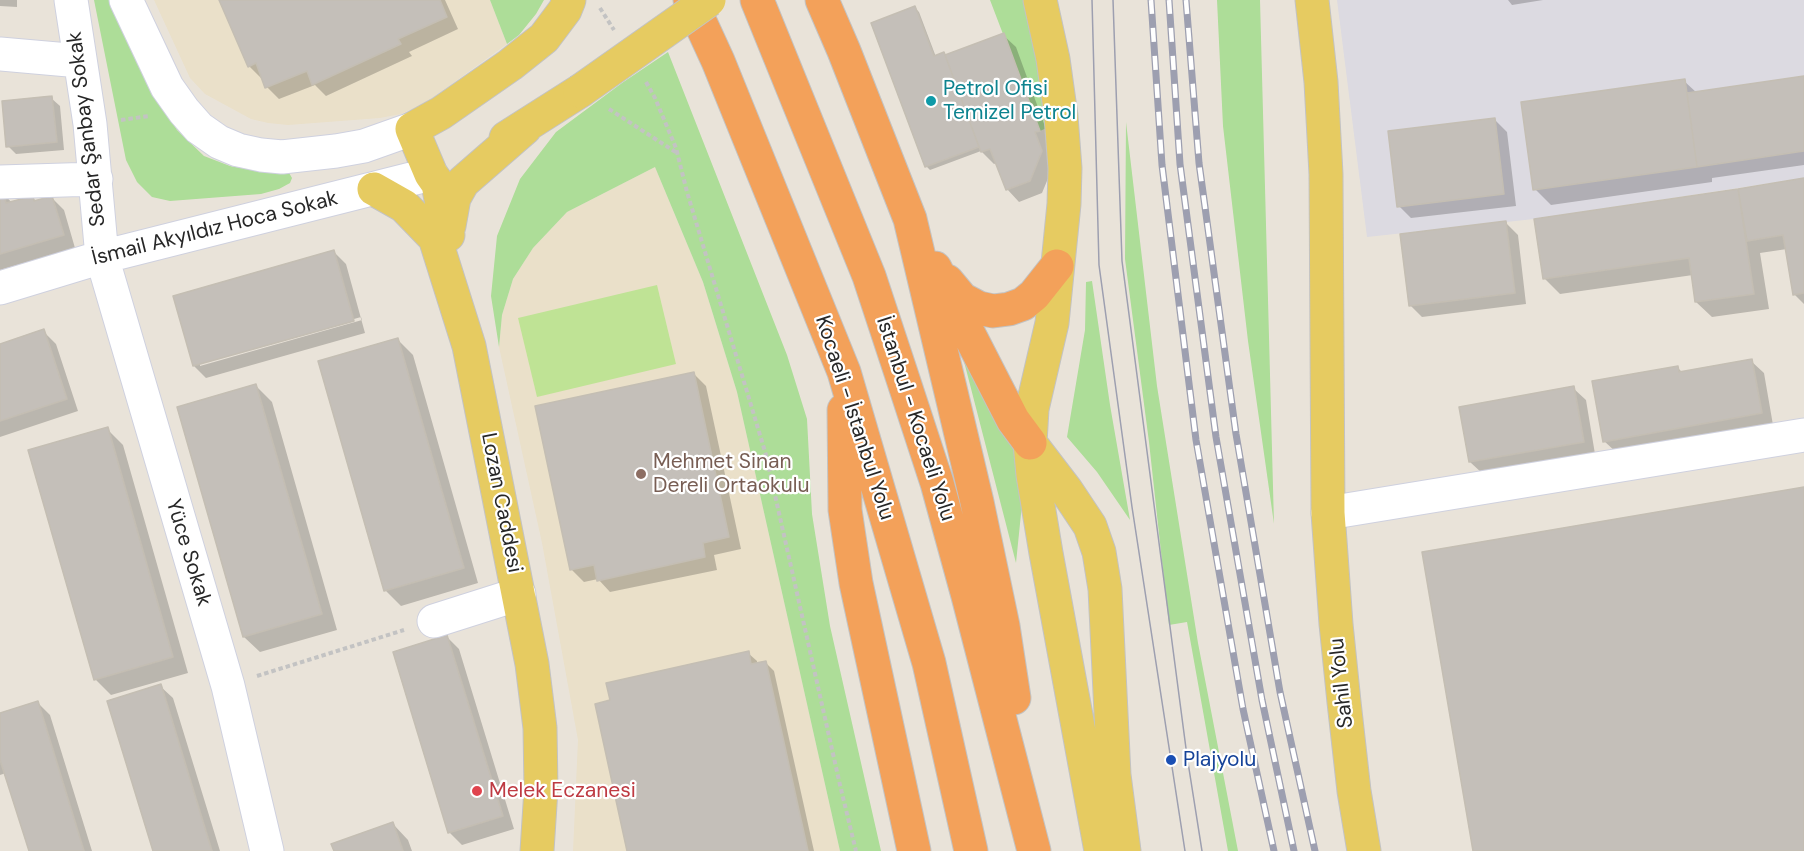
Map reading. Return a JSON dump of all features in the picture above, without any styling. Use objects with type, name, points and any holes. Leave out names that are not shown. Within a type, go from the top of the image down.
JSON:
[{"type":"highway","name":"Kocaeli - İstanbul Yolu","points":[[690,0],[718,61],[844,372],[930,663],[971,851]]},
{"type":"highway","name":"İstanbul - Kocaeli Yolu","points":[[757,0],[869,276],[912,406],[937,483],[1036,851]]},
{"type":"highway","points":[[822,0],[910,219],[1008,410],[1030,443]]},
{"type":"highway","points":[[910,219],[977,502],[1000,615],[1036,851]]},
{"type":"highway","points":[[910,219],[951,287],[962,299],[979,308],[1009,309],[1023,304],[1034,295],[1057,266]]},
{"type":"highway","points":[[844,372],[845,510],[856,583],[914,851]]},
{"type":"main road","points":[[441,237],[426,202],[425,186],[430,174],[412,129],[441,113],[510,65],[544,38],[560,18],[569,0]]},
{"type":"main road","points":[[430,174],[480,154],[525,128],[709,0]]},
{"type":"main road","points":[[1040,0],[1053,59],[1065,168],[1052,322],[1032,409],[1030,443],[1046,553],[1101,851]]},
{"type":"main road","name":"Sahil Yolu","points":[[1312,0],[1322,82],[1326,174],[1328,513],[1340,669],[1354,791],[1364,851]]},
{"type":"main road","points":[[441,237],[454,198],[463,182],[525,128]]},
{"type":"main road","name":"Lozan Caddesi","points":[[374,189],[404,206],[441,237],[469,346],[532,664],[540,728],[541,789],[537,851]]},
{"type":"main road","points":[[1030,443],[1090,526],[1099,552],[1105,589],[1114,775],[1124,851]]},
{"type":"street","name":"Sedar Şanbay Sokak","points":[[71,0],[90,124],[102,257]]},
{"type":"street","points":[[126,0],[162,78],[184,111],[199,128],[219,142],[238,150],[282,157],[364,146],[412,129]]},
{"type":"street","points":[[0,54],[80,61]]},
{"type":"street","name":"İsmail Akyıldız Hoca Sokak","points":[[0,288],[102,257],[430,174]]},
{"type":"street","points":[[0,182],[96,179]]},
{"type":"street","name":"Yüce Sokak","points":[[102,257],[228,686],[267,851]]},
{"type":"street","points":[[1328,513],[1804,435]]},
{"type":"street","points":[[434,621],[519,594]]},
{"type":"path","points":[[595,0],[619,39]]},
{"type":"path","points":[[643,78],[655,98],[677,153],[766,455],[856,851]]},
{"type":"path","points":[[580,91],[677,153]]},
{"type":"path","points":[[90,124],[184,111]]},
{"type":"path","points":[[228,686],[434,621]]},
{"type":"shaded area","points":[[154,0],[490,0],[507,44],[424,104],[401,114],[380,118],[288,125],[268,123],[251,119],[205,94],[190,78]]},
{"type":"shaded area","points":[[1337,0],[1804,0],[1804,178],[1534,219],[1367,237]]},
{"type":"shaded area","name":"Mehmet Sinan Dereli Ortaokulu","points":[[655,167],[703,282],[737,392],[840,851],[573,851],[578,740],[542,543],[499,347],[502,315],[513,279],[533,248],[567,212]]},
{"type":"green space","points":[[94,0],[110,0],[159,100],[177,130],[204,156],[230,166],[259,171],[288,171],[292,178],[290,183],[261,194],[170,201],[152,197],[137,182],[126,160]]},
{"type":"green space","points":[[490,0],[544,0],[519,35],[507,44]]},
{"type":"green space","points":[[990,0],[1026,0],[1051,126],[1040,131]]},
{"type":"green space","points":[[1217,0],[1260,0],[1274,524],[1248,341],[1223,126]]},
{"type":"green space","points":[[668,52],[787,355],[807,419],[812,514],[830,626],[881,851],[840,851],[737,392],[703,282],[655,167],[567,212],[533,248],[513,279],[502,315],[499,347],[491,296],[497,236],[520,179],[556,132]]},
{"type":"green space","points":[[1126,122],[1157,386],[1198,643],[1238,851],[1228,851],[1187,622],[1169,625],[1149,442],[1125,259]]},
{"type":"green space","points":[[1092,281],[1130,520],[1097,472],[1067,437],[1085,330],[1086,282]]},
{"type":"green space","points":[[657,285],[676,364],[537,397],[518,318]]},
{"type":"green space","points":[[959,342],[1018,442],[1022,504],[1016,563]]},
{"type":"building","points":[[219,0],[440,0],[447,17],[398,39],[401,44],[312,85],[307,71],[265,88],[256,63],[248,67]]},
{"type":"building","name":"Petrol Ofisi Temizel Petrol","points":[[915,6],[934,56],[944,52],[979,147],[925,167],[871,23]]},
{"type":"building","name":"Petrol Ofisi Temizel Petrol","points":[[1004,33],[1040,131],[1035,132],[1042,151],[1030,181],[1006,190],[990,149],[981,152],[945,55]]},
{"type":"building","points":[[1804,76],[1804,151],[1697,167],[1687,93]]},
{"type":"building","points":[[1685,79],[1697,167],[1533,190],[1521,102]]},
{"type":"building","points":[[52,96],[57,142],[6,147],[2,101]]},
{"type":"building","points":[[1495,118],[1504,194],[1397,207],[1388,131]]},
{"type":"building","points":[[1804,178],[1804,293],[1793,295],[1783,235],[1747,241],[1738,189]]},
{"type":"building","points":[[1738,189],[1754,294],[1695,302],[1689,258],[1543,279],[1534,219]]},
{"type":"building","points":[[3,192],[6,203],[33,196],[34,201],[52,196],[64,235],[0,254],[0,193]]},
{"type":"building","points":[[1506,221],[1515,293],[1409,306],[1400,234]]},
{"type":"building","points":[[334,250],[354,321],[193,366],[173,296]]},
{"type":"building","points":[[44,329],[67,399],[0,421],[0,344]]},
{"type":"building","points":[[398,338],[464,568],[384,591],[318,361]]},
{"type":"building","points":[[1752,359],[1762,413],[1603,442],[1592,381],[1678,366],[1679,372]]},
{"type":"building","points":[[694,372],[729,537],[703,543],[705,557],[597,581],[594,565],[570,570],[535,406]]},
{"type":"building","points":[[256,384],[322,614],[243,637],[177,407]]},
{"type":"building","points":[[1574,386],[1584,442],[1469,462],[1459,407]]},
{"type":"building","points":[[108,427],[173,657],[94,680],[28,450]]},
{"type":"building","points":[[1804,487],[1804,851],[1473,851],[1422,552]]},
{"type":"building","points":[[447,635],[503,816],[448,833],[393,652]]},
{"type":"building","points":[[749,651],[751,664],[766,661],[808,851],[627,851],[595,704],[610,700],[606,683]]},
{"type":"building","points":[[161,684],[212,851],[153,851],[107,701]]},
{"type":"building","points":[[38,701],[84,851],[29,851],[0,760],[0,713]]},
{"type":"building","points":[[393,822],[403,851],[334,851],[331,844]]},
{"type":"tram line","points":[[1092,0],[1099,265],[1132,507],[1185,851]]},
{"type":"tram line","points":[[1113,0],[1122,261],[1187,756],[1202,851]]},
{"type":"railway","points":[[1151,0],[1162,165],[1196,440],[1243,709],[1274,851]]},
{"type":"railway","points":[[1169,0],[1180,164],[1216,437],[1262,700],[1294,851]]},
{"type":"railway","points":[[1186,0],[1199,163],[1236,434],[1280,692],[1315,851]]},
{"type":"place","name":"Petrol Ofisi Temizel Petrol","points":[[931,101]]},
{"type":"place","name":"Mehmet Sinan Dereli Ortaokulu","points":[[641,474]]},
{"type":"place","name":"Plajyolu","points":[[1171,760]]},
{"type":"place","name":"Melek Eczanesi","points":[[477,791]]}]
